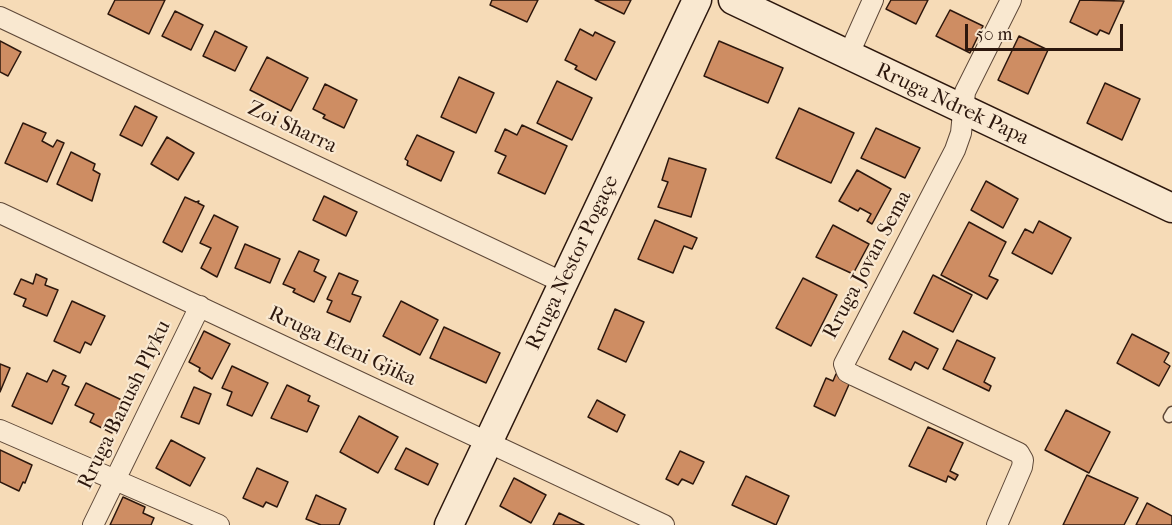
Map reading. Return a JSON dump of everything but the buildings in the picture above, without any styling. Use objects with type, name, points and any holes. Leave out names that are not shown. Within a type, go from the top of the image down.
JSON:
[{"type":"street","name":"Rruga Nestor Pogaçe","points":[[449,525],[697,0]]},
{"type":"street","name":"Rruga Ndrek Papa","points":[[733,0],[1172,208]]},
{"type":"street","points":[[848,56],[873,0]]},
{"type":"street","name":"Rruga Jovan Sema","points":[[997,525],[1022,467],[1023,460],[1020,453],[847,372],[844,364],[955,150],[961,133],[965,92],[1011,0]]},
{"type":"street","name":"Zoi Sharra","points":[[0,16],[564,283]]},
{"type":"street","name":"Rruga Eleni Gjika","points":[[0,213],[664,525]]},
{"type":"street","name":"Rruga Banush Plyku","points":[[93,525],[200,306]]},
{"type":"street","points":[[0,430],[219,525]]}]
